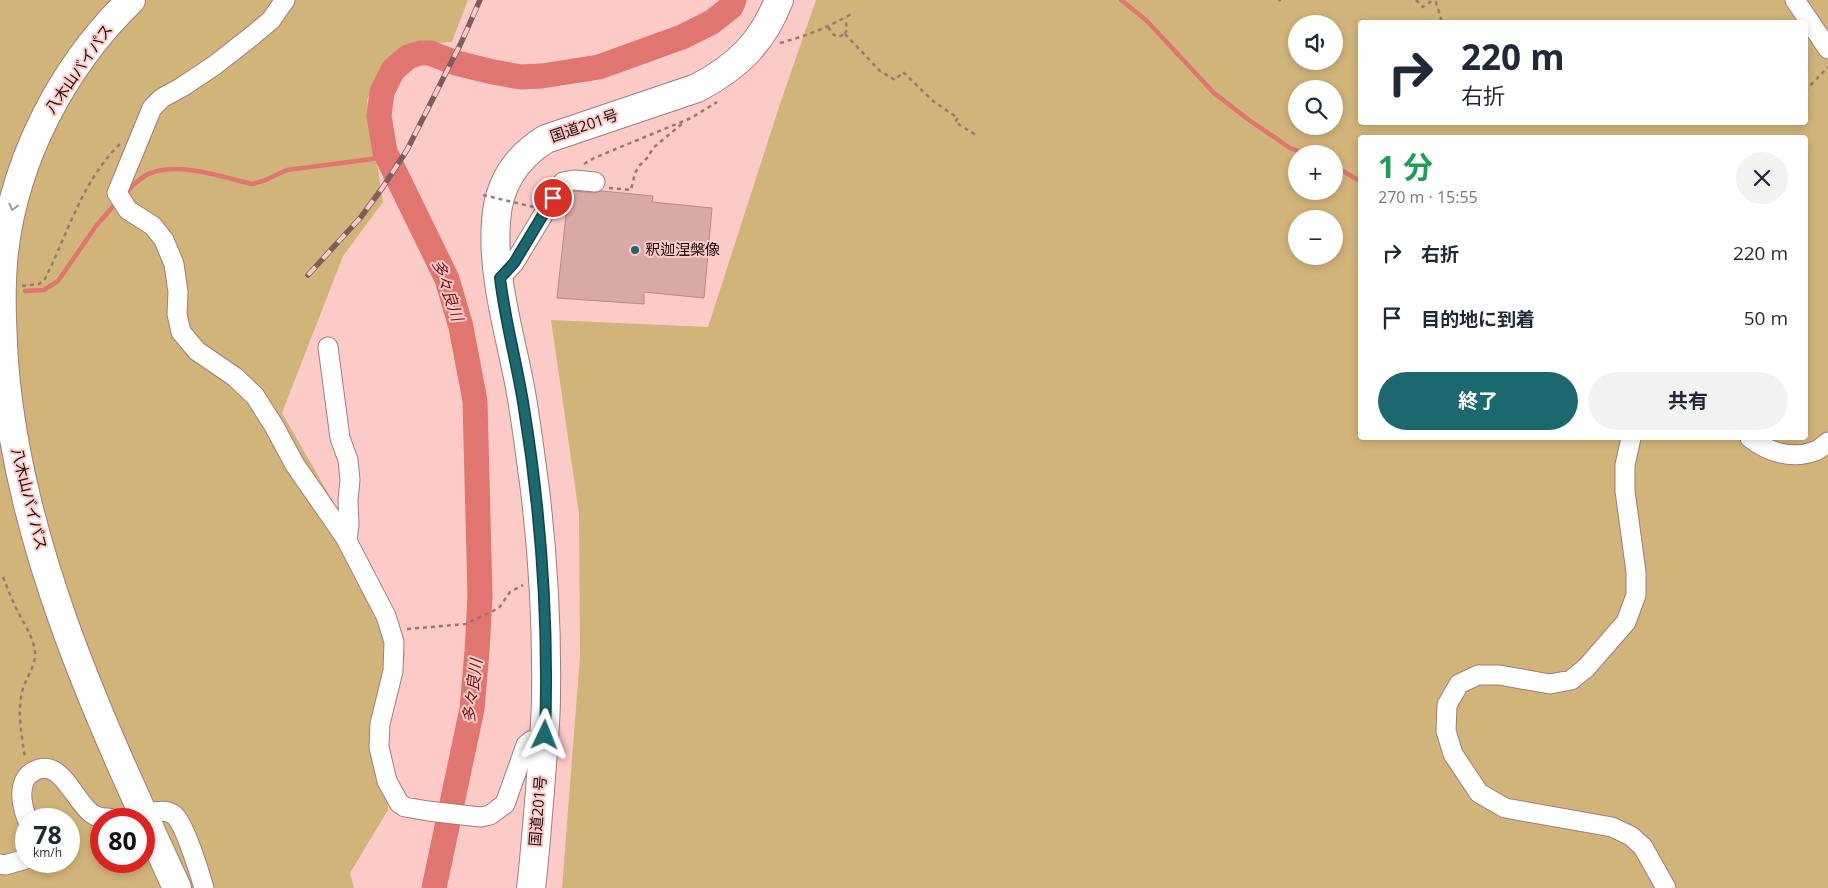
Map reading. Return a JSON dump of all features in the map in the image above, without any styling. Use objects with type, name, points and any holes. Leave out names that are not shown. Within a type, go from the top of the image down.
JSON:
[{"type":"highway","name":"八木山バイパス","points":[[0,188],[21,129],[49,76],[81,32],[110,0]]},
{"type":"highway","name":"八木山バイパス","points":[[131,0],[95,40],[61,90],[35,138],[17,192],[4,251],[1,287],[2,332],[8,404],[22,481],[58,610],[86,685],[177,888]]},
{"type":"highway","name":"国道201号","points":[[531,888],[545,735],[546,667],[542,576],[535,492],[523,402],[500,278],[496,240],[498,204],[513,168],[532,147],[559,133],[697,88],[715,78],[750,50],[764,32],[778,0]]},
{"type":"highway","name":"八木山バイパス","points":[[0,440],[19,529],[45,614],[73,689],[126,808]]},
{"type":"highway","points":[[152,873],[158,888]]},
{"type":"street","points":[[285,0],[271,20],[252,36],[215,65],[162,98],[152,108],[117,193],[128,210],[153,226],[164,240],[174,264],[178,292],[177,314],[181,332],[196,351],[234,377],[255,396],[274,426],[294,465],[347,542],[386,616],[394,642],[393,671],[380,724],[380,747],[388,781],[399,803],[428,811],[481,817],[490,815],[505,804],[526,745],[545,735]]},
{"type":"street","points":[[1795,0],[1828,49]]},
{"type":"street","points":[[500,278],[514,263],[563,182],[574,180],[601,185]]},
{"type":"street","points":[[328,347],[340,438],[348,460],[350,474],[347,542]]},
{"type":"street","points":[[1630,440],[1624,465],[1625,491],[1636,572],[1636,595],[1626,622],[1586,668],[1571,680],[1550,684],[1499,675],[1478,675],[1459,684],[1447,705],[1446,731],[1453,754],[1480,793],[1505,808],[1612,827],[1631,836],[1643,847],[1666,888]]},
{"type":"street","points":[[1753,440],[1762,447],[1776,452],[1796,455],[1816,451],[1828,442]]},
{"type":"street","points":[[23,808],[22,793],[26,778],[34,771],[43,768],[54,770],[62,777],[83,806],[90,812]]},
{"type":"street","points":[[155,813],[166,811],[176,816],[194,857],[204,888]]},
{"type":"street","points":[[0,864],[5,865],[15,862]]},
{"type":"path","points":[[1416,0],[1423,7],[1430,2],[1436,2],[1441,20]]},
{"type":"path","points":[[828,27],[838,37],[845,34],[847,29],[845,18]]},
{"type":"path","points":[[845,34],[880,71],[894,80],[903,72],[932,101],[958,118],[955,122],[976,135]]},
{"type":"path","points":[[1808,88],[1828,67]]},
{"type":"path","points":[[601,185],[632,190],[635,173],[640,164],[648,157],[652,148],[686,120]]},
{"type":"path","points":[[22,286],[39,284],[46,279],[77,206],[107,156],[123,141]]},
{"type":"path","points":[[483,195],[538,208]]},
{"type":"path","points":[[391,632],[466,624],[499,608],[510,592],[542,576]]},
{"type":"path","points":[[3,577],[15,607],[31,637],[35,652],[35,665],[23,689],[20,702],[22,737],[30,774]]},
{"type":"shaded area","points":[[0,0],[468,0],[452,42],[412,45],[380,68],[367,100],[383,202],[343,256],[282,413],[380,583],[405,654],[385,729],[388,810],[350,873],[354,888],[0,888]]},
{"type":"shaded area","points":[[816,0],[1828,0],[1828,888],[562,888],[580,656],[579,514],[551,320],[708,327],[779,107]]},
{"type":"building","name":"釈迦涅槃像","points":[[602,191],[653,196],[652,202],[712,208],[704,298],[644,292],[644,304],[557,298],[568,196],[570,192],[594,193]]},
{"type":"waterway","name":"多々良川","points":[[434,888],[472,709],[477,651],[480,596],[475,401],[461,327],[447,279],[385,152],[379,116],[382,92],[393,70],[408,57],[420,53],[430,53],[456,63],[521,77],[542,76],[599,67],[682,37],[712,22],[731,7],[734,0]]},
{"type":"waterway","points":[[1121,0],[1146,20],[1214,93],[1288,147]]},
{"type":"waterway","points":[[124,195],[144,177],[162,170],[175,169],[201,172],[252,184],[287,170],[388,157]]},
{"type":"waterway","points":[[1343,171],[1358,180]]},
{"type":"waterway","points":[[25,291],[44,290],[58,281],[96,226],[117,202]]},
{"type":"railway","points":[[308,275],[361,217],[407,150],[461,43],[480,0]]},
{"type":"place","name":"釈迦涅槃像","points":[[635,250]]},
{"type":"route","points":[[545,735],[544,609],[535,492],[523,402],[500,278],[514,263],[553,198]]}]
